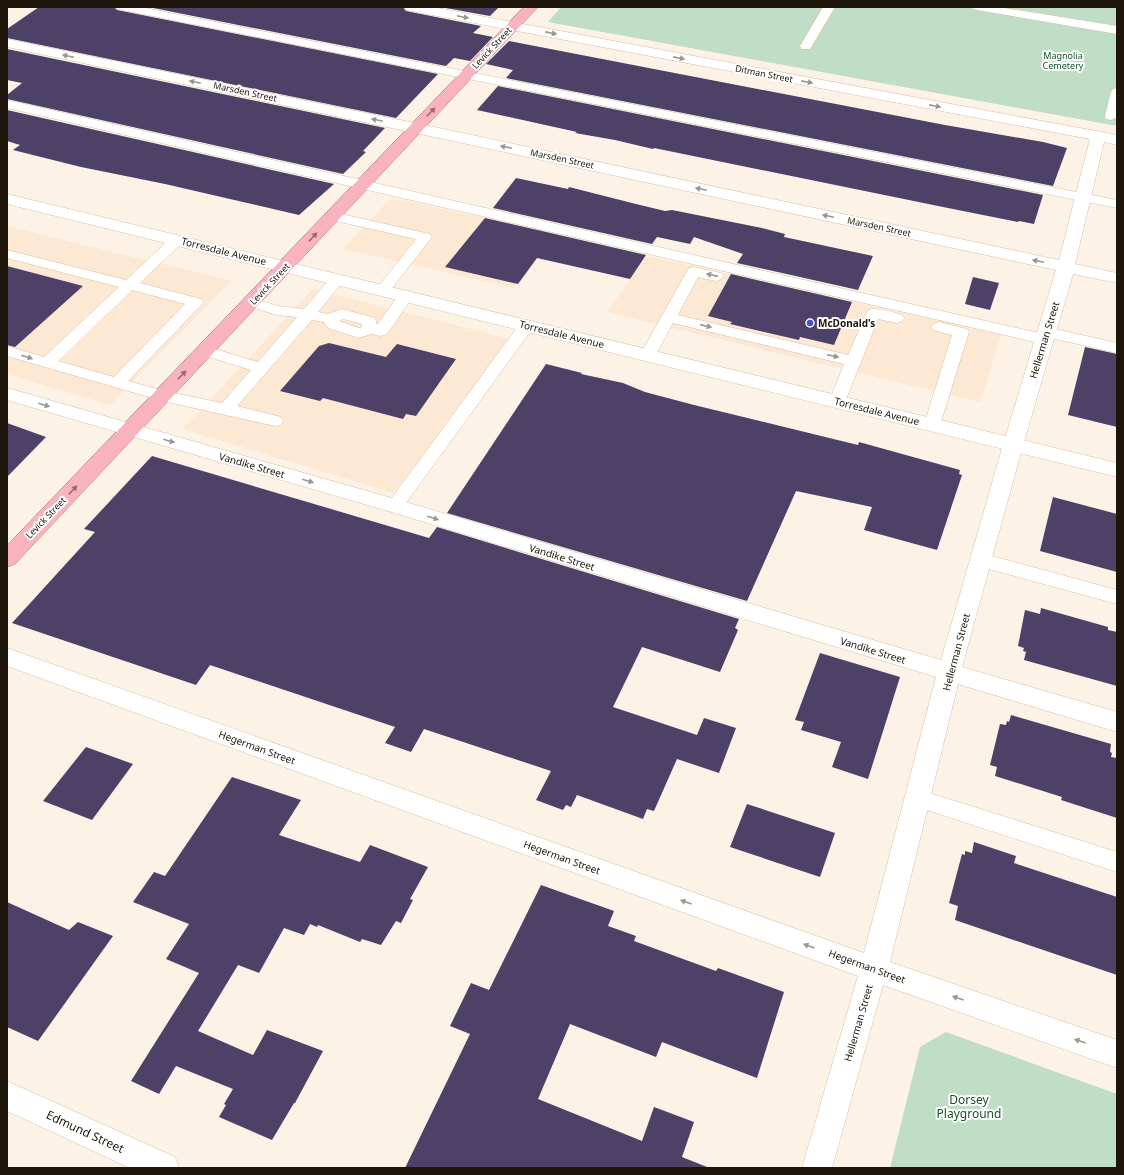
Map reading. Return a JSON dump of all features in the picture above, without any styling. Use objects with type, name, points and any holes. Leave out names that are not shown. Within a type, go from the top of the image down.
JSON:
[{"type":"highway","name":"Levick Street","points":[[7,559],[532,7]]},
{"type":"street","name":"Ditman Street","points":[[411,7],[1108,139]]},
{"type":"street","name":"Marsden Street","points":[[7,43],[416,128],[1117,278]]},
{"type":"street","name":"Hellerman Street","points":[[817,1168],[874,969],[949,673],[1013,445],[1066,267],[1083,198],[1108,139]]},
{"type":"street","name":"Torresdale Avenue","points":[[7,198],[1117,470]]},
{"type":"street","name":"Vandike Street","points":[[7,394],[395,506],[949,673],[1117,722]]},
{"type":"street","name":"Hegerman Street","points":[[7,657],[874,969],[1117,1054]]},
{"type":"street","name":"Edmund Street","points":[[7,1096],[164,1168]]},
{"type":"lane","points":[[122,7],[468,74],[1117,204]]},
{"type":"lane","points":[[806,46],[829,7]]},
{"type":"lane","points":[[977,7],[1117,30]]},
{"type":"lane","points":[[1111,116],[1117,92]]},
{"type":"lane","points":[[7,104],[1045,335],[1117,348]]},
{"type":"lane","points":[[332,216],[425,237],[383,290]]},
{"type":"lane","points":[[47,363],[177,240]]},
{"type":"lane","points":[[7,254],[196,302],[117,383]]},
{"type":"lane","points":[[648,355],[694,271],[961,332],[932,425]]},
{"type":"lane","points":[[226,409],[337,279]]},
{"type":"lane","points":[[252,303],[277,310],[308,314],[329,319],[334,325],[359,332],[370,329],[381,331],[406,295]]},
{"type":"lane","points":[[837,402],[873,312]]},
{"type":"lane","points":[[668,317],[854,361]]},
{"type":"lane","points":[[395,506],[526,325]]},
{"type":"lane","points":[[7,351],[163,396],[275,421]]},
{"type":"lane","points":[[205,351],[262,368]]},
{"type":"lane","points":[[981,560],[1117,597]]},
{"type":"lane","points":[[917,798],[1117,862]]},
{"type":"shaded area","points":[[391,198],[555,233],[514,288],[343,249]]},
{"type":"shaded area","points":[[7,226],[231,281],[110,405],[7,374]]},
{"type":"shaded area","points":[[647,256],[1001,335],[980,402],[607,312]]},
{"type":"shaded area","points":[[313,289],[513,340],[393,493],[183,429]]},
{"type":"green space","name":"Magnolia Cemetery","points":[[561,7],[1117,7],[1117,126],[548,22]]},
{"type":"green space","name":"Dorsey Playground","points":[[946,1032],[1117,1094],[1117,1168],[890,1168],[920,1047]]},
{"type":"building","points":[[39,7],[114,7],[117,10],[438,74],[396,118],[7,38],[7,29]]},
{"type":"building","points":[[148,7],[403,7],[406,11],[481,26],[473,33],[493,37],[470,61],[454,58],[446,66]]},
{"type":"building","points":[[440,7],[499,7],[490,16]]},
{"type":"building","points":[[509,41],[945,125],[1043,142],[1067,148],[1053,186],[506,78],[513,70],[486,64]]},
{"type":"building","points":[[7,49],[385,128],[363,151],[366,152],[343,174],[7,99],[7,95],[22,83],[7,80]]},
{"type":"building","points":[[498,86],[1043,195],[1034,224],[1018,222],[575,133],[577,132],[477,110]]},
{"type":"building","points":[[7,110],[334,184],[299,215],[165,184],[81,167],[13,150],[20,145],[7,141]]},
{"type":"building","points":[[516,178],[568,189],[569,187],[665,211],[672,210],[762,228],[785,234],[784,237],[873,256],[858,290],[737,263],[743,254],[694,237],[690,244],[657,237],[652,244],[493,208]]},
{"type":"building","points":[[485,218],[646,255],[630,279],[537,258],[518,284],[445,267]]},
{"type":"building","points":[[7,266],[83,286],[15,347],[7,345]]},
{"type":"building","points":[[731,274],[852,302],[834,345],[800,337],[799,340],[730,324],[732,322],[708,316]]},
{"type":"building","points":[[973,277],[999,283],[990,310],[965,304]]},
{"type":"building","points":[[329,343],[386,357],[397,344],[456,359],[416,416],[406,414],[403,419],[323,398],[320,401],[280,391],[319,346]]},
{"type":"building","points":[[1085,347],[1117,354],[1117,427],[1068,415]]},
{"type":"building","points":[[546,364],[582,373],[581,374],[623,383],[645,392],[694,405],[858,445],[859,442],[960,470],[959,474],[962,475],[937,550],[864,530],[872,507],[796,491],[747,601],[447,513]]},
{"type":"building","points":[[7,423],[46,437],[7,477]]},
{"type":"building","points":[[152,456],[429,538],[437,527],[739,619],[735,628],[738,630],[720,672],[642,647],[613,707],[697,735],[704,718],[736,728],[719,773],[677,759],[654,811],[647,809],[643,819],[577,795],[571,807],[566,805],[563,810],[536,800],[551,771],[424,729],[411,752],[385,743],[395,727],[210,665],[196,685],[12,623],[95,532],[84,529]]},
{"type":"building","points":[[1053,497],[1117,514],[1117,572],[1040,551]]},
{"type":"building","points":[[1041,608],[1108,627],[1108,630],[1117,632],[1117,686],[1024,660],[1026,652],[1023,651],[1024,648],[1018,646],[1025,610],[1040,614]]},
{"type":"building","points":[[820,653],[900,677],[868,779],[832,767],[841,742],[801,730],[804,722],[795,720]]},
{"type":"building","points":[[1011,715],[1111,744],[1111,757],[1117,758],[1117,818],[1061,800],[1062,797],[995,776],[997,767],[990,765],[1000,724],[1006,725],[1007,721],[1009,722]]},
{"type":"building","points":[[86,747],[133,764],[92,820],[43,801]]},
{"type":"building","points":[[232,777],[301,800],[279,835],[360,862],[370,845],[428,867],[410,899],[413,900],[401,923],[396,921],[381,945],[362,939],[360,942],[318,925],[317,927],[310,924],[304,935],[284,928],[259,973],[238,965],[198,1031],[253,1055],[267,1030],[323,1051],[295,1103],[272,1140],[219,1117],[226,1105],[224,1104],[233,1089],[176,1066],[159,1094],[131,1081],[199,973],[166,959],[189,924],[133,902],[154,872],[165,876]]},
{"type":"building","points":[[747,804],[835,833],[820,877],[730,847]]},
{"type":"building","points":[[974,842],[1016,856],[1014,863],[1117,897],[1117,975],[955,920],[958,906],[949,903],[962,854],[965,855],[965,851],[972,853]]},
{"type":"building","points":[[541,885],[614,911],[608,926],[636,936],[634,941],[716,971],[718,968],[784,992],[757,1078],[662,1042],[656,1057],[570,1024],[538,1099],[642,1141],[654,1107],[694,1122],[682,1157],[707,1168],[405,1168],[470,1034],[450,1026],[471,983],[489,990]]},
{"type":"building","points":[[7,902],[69,930],[78,922],[113,936],[38,1041],[7,1027]]},
{"type":"place","name":"McDonald's","points":[[810,323]]}]
